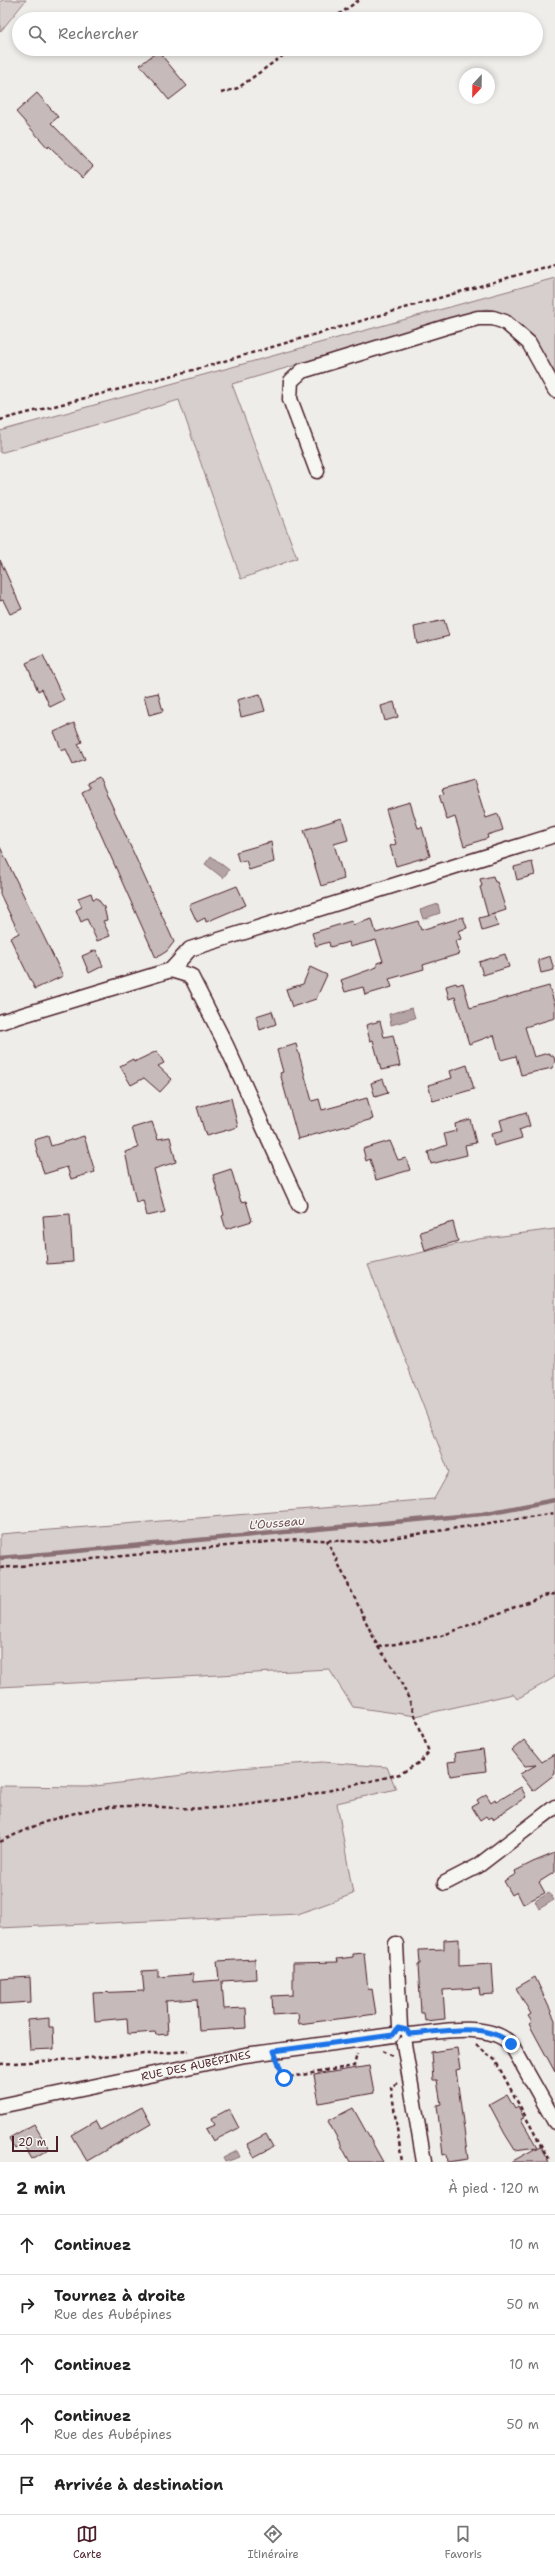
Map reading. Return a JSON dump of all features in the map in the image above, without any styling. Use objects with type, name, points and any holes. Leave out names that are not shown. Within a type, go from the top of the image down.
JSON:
[{"type":"street","points":[[317,471],[290,399],[291,381],[302,371],[452,325],[478,318],[493,318],[505,322],[529,343],[555,390]]},
{"type":"street","points":[[0,1022],[171,970],[190,949],[555,835]]},
{"type":"street","points":[[171,970],[191,976],[226,1045],[299,1205]]},
{"type":"street","points":[[445,1884],[478,1866],[555,1807]]},
{"type":"street","points":[[396,1944],[403,2066],[424,2162]]},
{"type":"street","name":"RUE DES AUBÉPINES","points":[[0,2106],[274,2051],[402,2035],[482,2030],[504,2037],[511,2044],[555,2122]]},
{"type":"path","points":[[343,12],[359,0]]},
{"type":"path","points":[[220,93],[238,88],[282,56]]},
{"type":"path","points":[[0,420],[197,369],[555,264]]},
{"type":"path","points":[[0,1568],[298,1539],[365,1542],[555,1512]]},
{"type":"path","points":[[0,1842],[32,1826],[88,1808],[134,1806],[191,1810],[262,1804],[400,1774],[420,1762],[429,1752],[408,1697],[395,1670],[378,1647],[326,1540]]},
{"type":"path","points":[[378,1647],[441,1636],[543,1596],[555,1594]]},
{"type":"path","points":[[470,2041],[495,2060],[550,2162]]},
{"type":"path","points":[[0,2064],[194,2050]]},
{"type":"path","points":[[274,2051],[284,2078],[354,2066],[357,2053],[363,2052]]},
{"type":"path","points":[[376,2051],[382,2051],[392,2057],[394,2067],[403,2066],[400,2081],[391,2086],[402,2162]]},
{"type":"shaded area","points":[[2,0],[26,0],[16,12],[12,12],[12,17],[0,32],[0,2]]},
{"type":"shaded area","points":[[555,278],[555,378],[536,344],[521,325],[500,312],[486,309],[232,384],[297,558],[241,579],[179,400],[0,453],[0,431]]},
{"type":"shaded area","points":[[211,856],[229,870],[223,878],[205,864]]},
{"type":"shaded area","points":[[438,904],[440,913],[423,919],[420,910]]},
{"type":"shaded area","points":[[412,1008],[415,1018],[391,1025],[389,1014]]},
{"type":"shaded area","points":[[555,1229],[555,1677],[517,1699],[513,1694],[416,1716],[353,1707],[329,1669],[0,1687],[0,1534],[434,1499],[449,1472],[368,1265],[479,1239]]},
{"type":"shaded area","points":[[322,1762],[387,1767],[396,1789],[337,1803],[353,1894],[298,1914],[0,1928],[0,1786],[87,1787],[239,1768]]},
{"type":"shaded area","points":[[549,1893],[554,1900],[539,1909],[535,1901]]},
{"type":"shaded area","points":[[237,2151],[240,2157],[225,2162],[223,2158]]},
{"type":"building","points":[[152,56],[162,56],[187,86],[169,100],[140,65]]},
{"type":"building","points":[[37,93],[58,117],[51,123],[93,166],[82,178],[49,146],[48,148],[16,112]]},
{"type":"building","points":[[0,560],[22,609],[10,614],[3,600],[0,601]]},
{"type":"building","points":[[444,620],[449,636],[417,644],[414,627]]},
{"type":"building","points":[[43,655],[64,700],[50,707],[42,689],[38,691],[26,663]]},
{"type":"building","points":[[158,693],[163,711],[149,715],[144,696]]},
{"type":"building","points":[[260,694],[265,711],[241,717],[237,700]]},
{"type":"building","points":[[394,702],[398,717],[385,721],[381,706]]},
{"type":"building","points":[[74,723],[82,742],[78,744],[85,759],[73,764],[66,749],[62,751],[54,732]]},
{"type":"building","points":[[99,777],[174,942],[167,951],[156,958],[82,792],[90,788],[87,783]]},
{"type":"building","points":[[474,780],[486,818],[498,814],[503,830],[487,835],[488,838],[464,846],[455,817],[447,820],[439,795],[444,794],[442,789]]},
{"type":"building","points":[[410,802],[418,828],[422,827],[430,856],[396,866],[390,846],[396,844],[386,809]]},
{"type":"building","points":[[342,818],[348,840],[334,844],[344,879],[321,886],[304,830]]},
{"type":"building","points":[[271,842],[274,862],[249,870],[246,860],[239,862],[236,852]]},
{"type":"building","points":[[0,847],[63,976],[35,989],[10,938],[19,933],[0,894]]},
{"type":"building","points":[[532,862],[535,875],[517,880],[514,867]]},
{"type":"building","points":[[493,876],[495,882],[497,882],[506,910],[488,916],[480,887],[482,886],[480,879]]},
{"type":"building","points":[[237,886],[246,905],[206,922],[205,918],[197,922],[189,905]]},
{"type":"building","points":[[91,893],[93,899],[97,898],[104,907],[107,920],[103,921],[110,936],[97,941],[87,919],[81,922],[76,910],[82,907],[78,898]]},
{"type":"building","points":[[494,914],[498,926],[482,931],[479,918]]},
{"type":"building","points":[[463,917],[467,928],[458,931],[461,939],[455,941],[459,954],[423,965],[424,969],[389,979],[392,987],[365,995],[363,987],[345,992],[341,980],[377,967],[377,963],[383,961],[376,940],[350,947],[349,942],[330,947],[329,942],[316,946],[312,933],[352,921],[353,925],[372,919],[376,933],[418,921],[421,930]]},
{"type":"building","points":[[96,950],[103,966],[89,973],[82,956]]},
{"type":"building","points":[[505,954],[509,967],[483,975],[479,962]]},
{"type":"building","points":[[550,956],[554,970],[541,973],[538,960]]},
{"type":"building","points":[[310,967],[327,975],[316,999],[292,1007],[286,989],[303,984]]},
{"type":"building","points":[[456,983],[457,985],[463,983],[470,1008],[549,986],[555,1005],[555,1018],[525,1027],[534,1057],[548,1053],[554,1057],[555,1062],[552,1068],[521,1075],[516,1056],[501,1060],[494,1035],[469,1044],[455,997],[449,999],[446,986]]},
{"type":"building","points":[[272,1011],[276,1024],[260,1030],[256,1016]]},
{"type":"building","points":[[380,1021],[384,1037],[393,1035],[400,1066],[381,1070],[373,1040],[370,1041],[366,1025]]},
{"type":"building","points":[[296,1044],[312,1101],[319,1099],[322,1110],[367,1098],[373,1119],[298,1139],[280,1073],[283,1072],[277,1050]]},
{"type":"building","points":[[157,1051],[164,1063],[158,1066],[172,1079],[160,1092],[144,1078],[131,1085],[120,1066],[133,1059],[134,1062]]},
{"type":"building","points":[[467,1065],[474,1089],[433,1101],[428,1085],[452,1078],[450,1071]]},
{"type":"building","points":[[383,1079],[388,1093],[375,1097],[371,1083]]},
{"type":"building","points":[[231,1098],[238,1127],[206,1136],[197,1107]]},
{"type":"building","points":[[526,1112],[530,1126],[519,1130],[522,1138],[494,1146],[491,1134],[503,1131],[500,1120]]},
{"type":"building","points":[[470,1119],[476,1143],[465,1145],[467,1155],[431,1164],[428,1152],[447,1145],[444,1134],[456,1131],[455,1124]]},
{"type":"building","points":[[152,1122],[158,1139],[170,1137],[176,1162],[154,1169],[165,1212],[147,1216],[143,1200],[136,1202],[125,1152],[138,1148],[132,1128]]},
{"type":"building","points":[[48,1136],[51,1146],[84,1136],[95,1172],[71,1179],[67,1167],[44,1174],[34,1140]]},
{"type":"building","points":[[390,1141],[398,1160],[406,1158],[410,1170],[376,1180],[370,1159],[366,1161],[363,1149]]},
{"type":"building","points":[[231,1169],[241,1202],[246,1201],[252,1221],[226,1229],[222,1216],[224,1215],[213,1175]]},
{"type":"building","points":[[70,1214],[73,1262],[47,1264],[43,1216]]},
{"type":"building","points":[[453,1222],[458,1241],[425,1251],[420,1232]]},
{"type":"building","points":[[524,1740],[542,1762],[555,1754],[555,1774],[533,1791],[520,1774],[536,1765],[525,1766],[512,1750]]},
{"type":"building","points":[[483,1749],[486,1771],[450,1776],[448,1762],[456,1761],[455,1753]]},
{"type":"building","points":[[521,1787],[526,1797],[493,1819],[492,1817],[488,1819],[486,1816],[480,1820],[472,1807],[479,1803],[477,1800],[486,1794],[491,1802],[495,1799],[496,1802]]},
{"type":"building","points":[[555,1853],[555,1872],[539,1882],[545,1893],[523,1904],[517,1892],[512,1895],[504,1881],[516,1874],[515,1871]]},
{"type":"building","points":[[459,1939],[459,1966],[492,1964],[494,1994],[480,1995],[479,1988],[443,1990],[445,2019],[425,2021],[424,2013],[421,2013],[418,1965],[420,1964],[419,1950],[444,1949],[444,1940]]},
{"type":"building","points":[[364,1953],[368,1990],[372,1989],[376,2014],[299,2024],[298,2013],[273,2015],[272,1996],[293,1995],[293,1963],[338,1962],[337,1959],[353,1957],[353,1954]]},
{"type":"building","points":[[255,1959],[256,1979],[222,1981],[224,2009],[246,2008],[247,2028],[199,2031],[197,1999],[166,2001],[168,2034],[156,2035],[155,2032],[128,2034],[127,2018],[95,2021],[93,1993],[144,1991],[142,1971],[158,1970],[158,1977],[193,1974],[193,1982],[219,1980],[217,1961]]},
{"type":"building","points":[[30,1977],[31,2002],[0,2004],[0,1979]]},
{"type":"building","points":[[535,1977],[555,2020],[555,2072],[529,2024],[532,2022],[528,2016],[531,2014],[516,1988]]},
{"type":"building","points":[[49,2018],[49,2027],[53,2027],[54,2049],[30,2050],[28,2020]]},
{"type":"building","points":[[457,2048],[460,2069],[456,2070],[468,2159],[448,2162],[447,2154],[443,2155],[437,2105],[441,2104],[437,2080],[433,2080],[431,2052]]},
{"type":"building","points":[[369,2066],[374,2093],[319,2103],[314,2075]]},
{"type":"building","points":[[507,2094],[515,2108],[518,2106],[524,2118],[521,2119],[537,2147],[515,2150],[505,2134],[489,2104]]},
{"type":"building","points":[[142,2107],[151,2124],[87,2161],[71,2135],[95,2121],[100,2130]]},
{"type":"building","points":[[353,2108],[383,2162],[350,2162],[328,2121]]},
{"type":"building","points":[[229,2109],[239,2128],[213,2141],[206,2129],[215,2125],[212,2118]]},
{"type":"building","points":[[34,2124],[49,2149],[32,2159],[23,2144],[15,2149],[9,2138]]},
{"type":"building","points":[[266,2134],[273,2147],[254,2157],[247,2144]]},
{"type":"building","points":[[540,2146],[549,2162],[511,2162]]},
{"type":"waterway","name":"L'Ousseau","points":[[0,1558],[482,1514],[555,1500]]},
{"type":"route","points":[[284,2078],[274,2051],[393,2035],[398,2028],[407,2030],[409,2034],[482,2030],[494,2032],[504,2037],[511,2044]]}]
